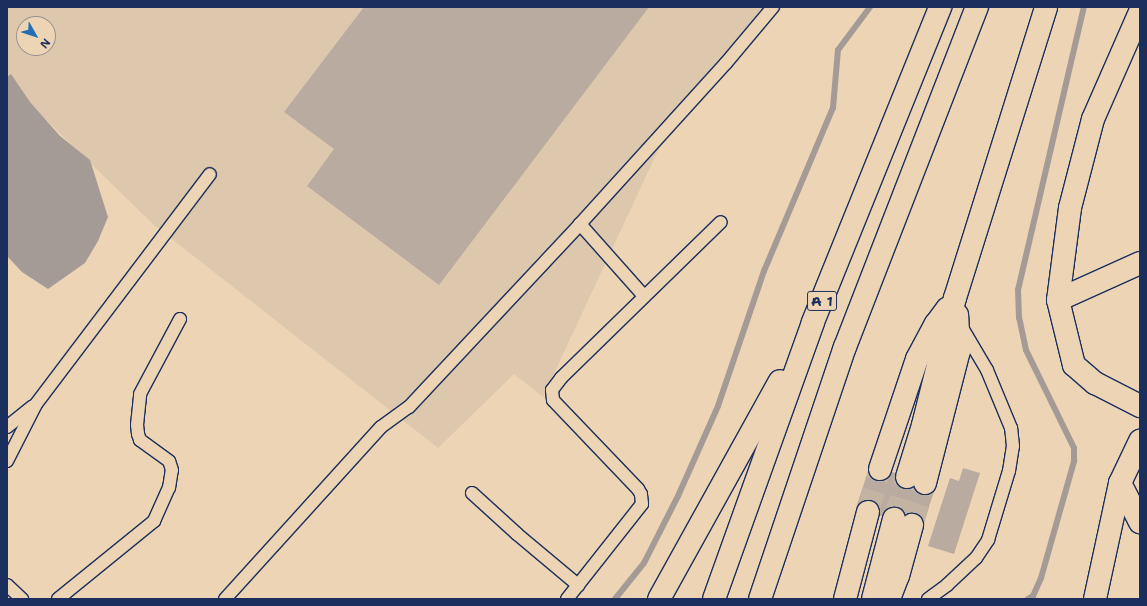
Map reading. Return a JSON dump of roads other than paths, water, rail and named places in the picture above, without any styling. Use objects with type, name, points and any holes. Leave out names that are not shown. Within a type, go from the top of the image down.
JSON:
[{"type":"main road","name":"A 1","points":[[714,599],[813,322],[940,7]]},
{"type":"main road","name":"A 1","points":[[760,599],[846,347],[977,7]]},
{"type":"main road","points":[[955,298],[958,320],[958,351],[901,475],[928,362],[955,298],[1046,7]]},
{"type":"main road","points":[[1140,12],[1093,119],[1070,208],[1058,300],[1074,365],[1095,383],[1140,406]]},
{"type":"main road","points":[[1058,300],[1140,263]]},
{"type":"main road","points":[[659,599],[813,322]]},
{"type":"main road","points":[[1095,599],[1120,483],[1140,441]]},
{"type":"main road","points":[[1120,483],[1140,522]]},
{"type":"main road","points":[[845,599],[889,518]]},
{"type":"main road","points":[[858,599],[889,518]]},
{"type":"main road","points":[[873,599],[889,518]]},
{"type":"main road","points":[[889,518],[898,576],[889,599]]},
{"type":"lane","points":[[225,599],[381,427],[409,407],[580,224],[726,63],[773,7]]},
{"type":"lane","points":[[7,461],[36,404],[210,174]]},
{"type":"lane","points":[[567,599],[642,504],[641,494],[553,400],[552,390],[561,378],[721,222]]},
{"type":"lane","points":[[580,224],[644,296]]},
{"type":"lane","points":[[58,599],[154,521],[169,488],[172,470],[169,461],[140,440],[138,434],[140,394],[180,319]]},
{"type":"lane","points":[[928,599],[947,585],[976,558],[988,540],[1009,471],[1013,446],[1011,428],[987,370],[958,320]]},
{"type":"lane","points":[[7,427],[36,404]]},
{"type":"lane","points":[[472,493],[517,534],[578,585]]},
{"type":"lane","points":[[7,585],[22,599]]},
{"type":"waterway","points":[[615,599],[644,563],[678,496],[718,406],[764,271],[833,108],[838,50],[870,7]]},
{"type":"waterway","points":[[1028,599],[1033,596],[1041,578],[1074,461],[1074,448],[1026,350],[1019,318],[1018,290],[1084,7]]},
{"type":"tunnel","points":[[868,512],[880,469]]},
{"type":"tunnel","points":[[894,519],[907,477]]},
{"type":"tunnel","points":[[912,525],[925,483]]}]
